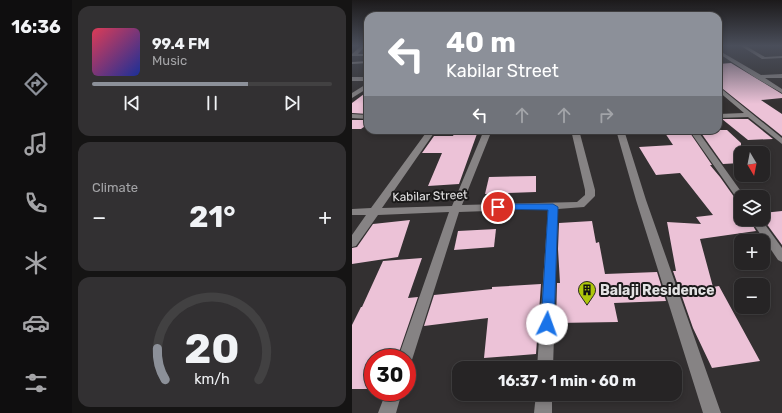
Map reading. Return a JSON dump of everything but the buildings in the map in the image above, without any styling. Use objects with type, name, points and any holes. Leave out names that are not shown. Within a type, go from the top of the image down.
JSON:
[{"type":"street","points":[[740,65],[782,91]]},
{"type":"street","points":[[758,77],[782,76]]},
{"type":"street","points":[[352,79],[364,79]]},
{"type":"street","points":[[352,96],[364,88]]},
{"type":"street","points":[[722,91],[782,142]]},
{"type":"street","points":[[722,116],[751,115]]},
{"type":"street","points":[[352,116],[364,117]]},
{"type":"street","points":[[352,243],[429,134]]},
{"type":"street","points":[[409,349],[456,207],[486,134]]},
{"type":"street","name":"Kabilar Street","points":[[352,212],[456,207],[553,207],[580,205],[590,196],[590,190],[577,134]]},
{"type":"street","points":[[621,134],[641,200],[712,413]]},
{"type":"street","points":[[696,134],[735,190]]},
{"type":"street","points":[[545,361],[553,207]]},
{"type":"street","points":[[761,226],[782,257]]},
{"type":"street","points":[[387,413],[391,401]]},
{"type":"street","points":[[543,413],[544,401]]},
{"type":"place","name":"Balaji Residence","points":[[587,305]]},
{"type":"route","points":[[498,207],[553,207],[547,324]]}]
